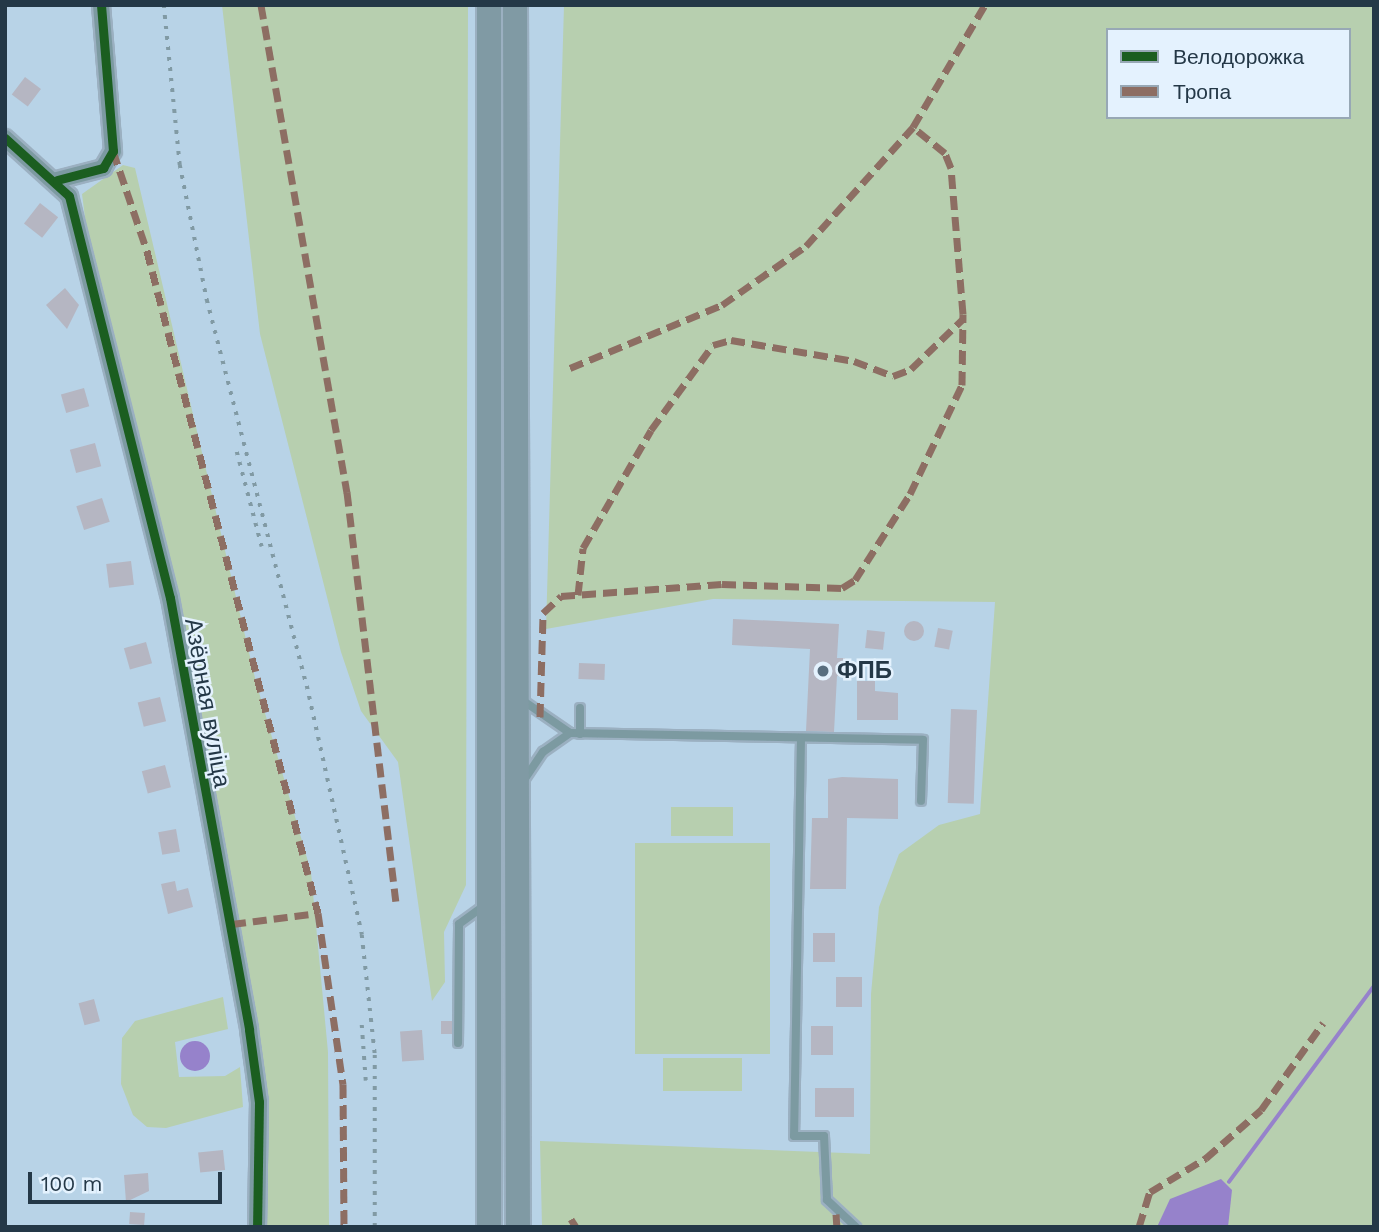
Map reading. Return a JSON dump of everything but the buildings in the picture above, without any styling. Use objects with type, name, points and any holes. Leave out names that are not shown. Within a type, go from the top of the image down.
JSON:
[{"type":"highway","points":[[489,5],[492,901],[489,1227]]},
{"type":"highway","points":[[515,5],[520,786],[518,1227]]},
{"type":"street","points":[[57,180],[103,168],[114,151],[101,5]]},
{"type":"street","name":"Азёрная вуліца","points":[[5,138],[57,180],[75,214],[170,598],[249,1030],[259,1102],[257,1227]]},
{"type":"lane","points":[[519,698],[570,733],[923,740],[922,801]]},
{"type":"lane","points":[[580,708],[580,734]]},
{"type":"lane","points":[[520,786],[543,752],[570,733]]},
{"type":"lane","points":[[801,738],[794,1136],[824,1136],[827,1200],[856,1227]]},
{"type":"lane","points":[[458,1043],[459,924],[465,914],[492,901]]},
{"type":"green space","points":[[222,5],[468,5],[466,885],[444,932],[445,982],[432,1001],[398,762],[361,711],[341,652],[260,334]]},
{"type":"green space","points":[[564,5],[1374,5],[1374,1227],[542,1227],[540,1141],[870,1154],[871,994],[879,907],[899,854],[939,825],[980,814],[995,602],[713,599],[546,629]]},
{"type":"green space","points":[[123,165],[135,168],[256,682],[311,872],[328,1052],[329,1227],[255,1227],[259,1102],[170,598],[100,335],[82,194]]},
{"type":"green space","points":[[671,807],[733,807],[733,836],[671,836]]},
{"type":"green space","points":[[635,843],[770,843],[770,1054],[635,1054]]},
{"type":"green space","points":[[223,997],[228,1029],[175,1042],[179,1077],[225,1076],[240,1067],[243,1107],[166,1128],[147,1127],[133,1115],[121,1084],[122,1038],[135,1021]]},
{"type":"green space","points":[[663,1058],[742,1058],[742,1091],[663,1091]]},
{"type":"shaded area","points":[[195,1041],[206,1045],[210,1056],[206,1067],[195,1071],[184,1067],[180,1056],[184,1045]]},
{"type":"shaded area","points":[[1221,1179],[1232,1190],[1228,1227],[1157,1227],[1170,1199]]},
{"type":"waterway","points":[[1229,1182],[1374,986]]},
{"type":"railway","points":[[164,5],[180,165],[207,300],[307,686],[362,935],[375,1055],[375,1227]]},
{"type":"railway","points":[[237,452],[262,547]]},
{"type":"railway","points":[[362,1025],[366,1081]]},
{"type":"marked path","points":[[261,5],[347,492],[396,901]]},
{"type":"marked path","points":[[570,368],[722,305],[806,246],[913,127],[985,5]]},
{"type":"marked path","points":[[540,717],[543,613],[561,596],[722,584],[842,588],[855,580],[910,494],[962,385],[963,314],[951,168],[945,153],[913,127]]},
{"type":"marked path","points":[[113,151],[147,251],[318,913],[343,1084],[344,1227]]},
{"type":"marked path","points":[[578,595],[583,548],[651,430],[713,345],[731,340],[854,361],[893,376],[911,369],[963,319]]},
{"type":"marked path","points":[[232,924],[318,913]]},
{"type":"marked path","points":[[1139,1227],[1150,1192],[1206,1158],[1261,1110],[1323,1023]]},
{"type":"marked path","points":[[836,1214],[837,1227]]},
{"type":"marked path","points":[[571,1219],[576,1227]]},
{"type":"cycle path","points":[[57,180],[103,168],[113,151],[101,5]]},
{"type":"cycle path","points":[[5,138],[69,196],[170,598],[249,1030],[259,1102],[257,1227]]},
{"type":"place","name":"ФПБ","points":[[823,671]]}]
